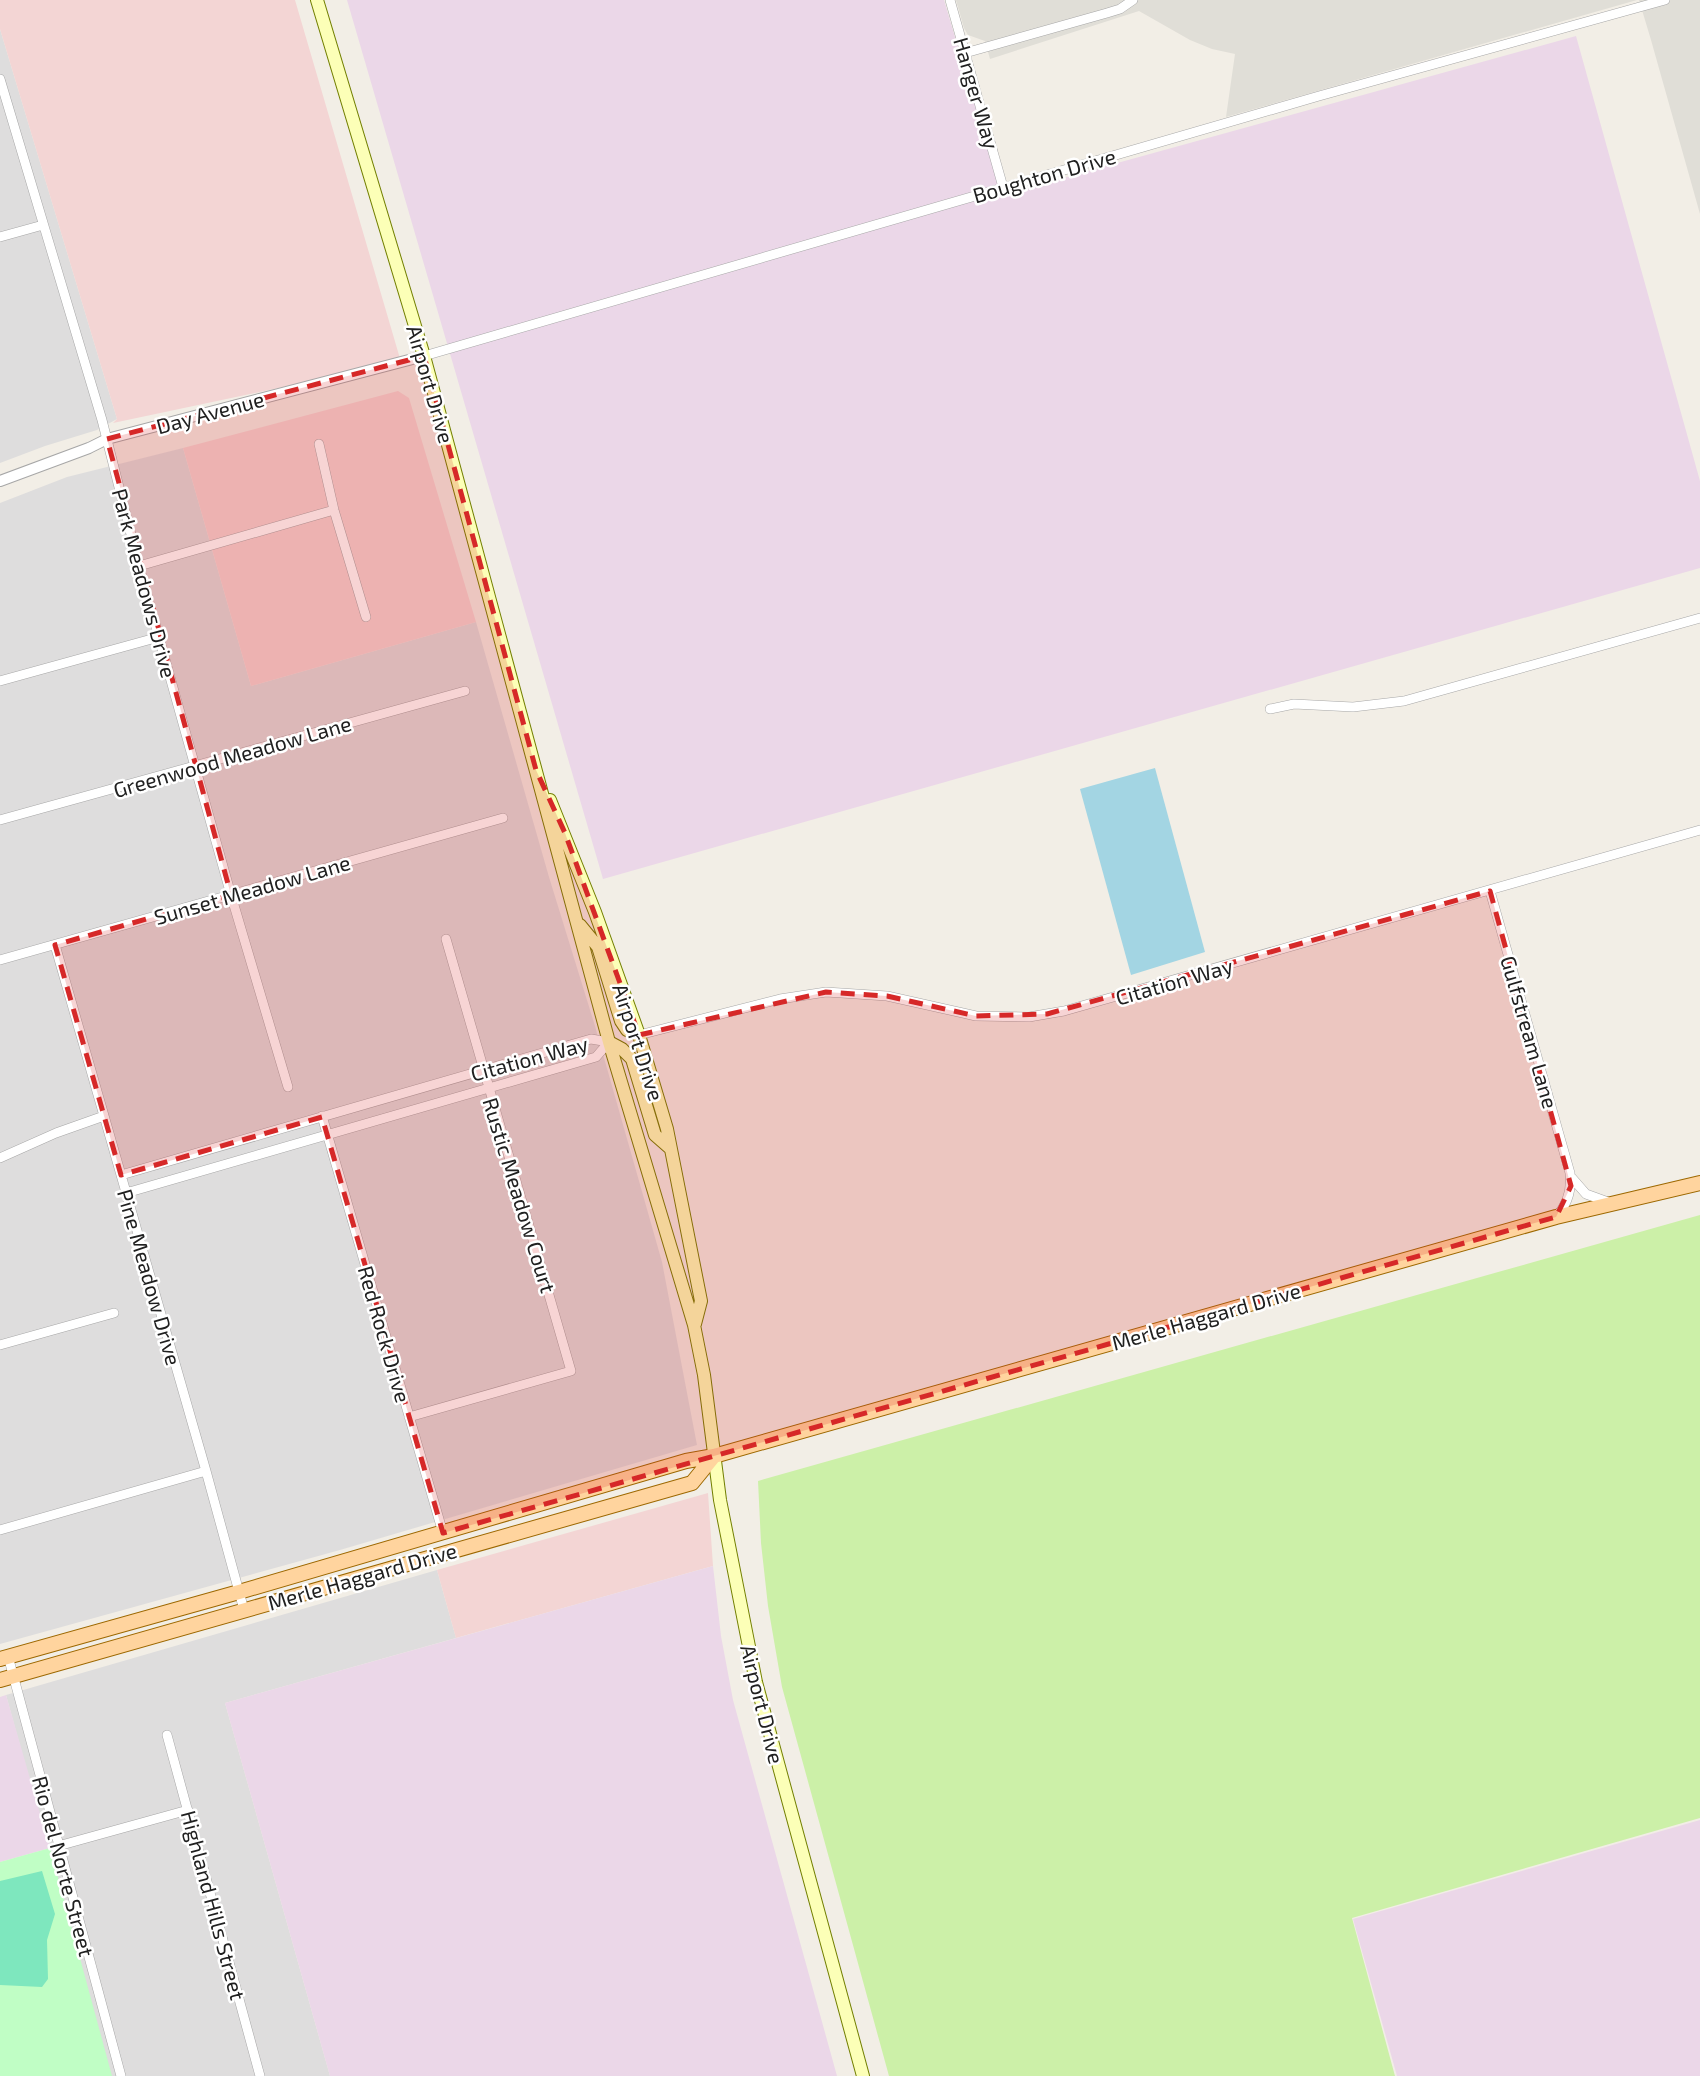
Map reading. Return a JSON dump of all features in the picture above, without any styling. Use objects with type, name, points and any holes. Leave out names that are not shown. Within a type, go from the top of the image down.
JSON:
[{"type":"main road","name":"Airport Drive","points":[[317,0],[424,356],[609,1042],[694,1325],[704,1375],[722,1509],[756,1682],[863,2076]]},
{"type":"main road","name":"Airport Drive","points":[[536,770],[565,833],[639,1035],[671,1150],[701,1301],[694,1325]]},
{"type":"main road","points":[[576,921],[598,947],[621,1021],[627,1030],[639,1035]]},
{"type":"main road","points":[[609,1042],[632,1059],[655,1135],[671,1150]]},
{"type":"main road","name":"Merle Haggard Drive","points":[[4,1657],[239,1592],[685,1461],[714,1456],[1556,1217],[1700,1183]]},
{"type":"main road","name":"Merle Haggard Drive","points":[[7,1678],[692,1483],[714,1456]]},
{"type":"street","name":"Hanger Way","points":[[950,0],[1003,187]]},
{"type":"street","points":[[965,54],[1120,9],[1133,0]]},
{"type":"street","name":"Boughton Drive","points":[[424,356],[1003,187],[1665,0]]},
{"type":"street","name":"Park Meadows Drive","points":[[0,79],[107,439],[139,566],[288,1087]]},
{"type":"street","points":[[0,237],[43,225]]},
{"type":"street","name":"Day Avenue","points":[[0,481],[49,461],[89,449],[107,439],[424,356]]},
{"type":"street","points":[[319,444],[334,510],[366,617]]},
{"type":"street","points":[[139,566],[334,510]]},
{"type":"street","points":[[1270,709],[1294,705],[1353,707],[1404,701],[1700,618]]},
{"type":"street","points":[[0,681],[159,637]]},
{"type":"street","name":"Greenwood Meadow Lane","points":[[0,820],[465,691]]},
{"type":"street","name":"Sunset Meadow Lane","points":[[0,961],[503,818]]},
{"type":"street","name":"Citation Way","points":[[639,1035],[772,1001],[826,992],[887,996],[976,1016],[1010,1018],[1047,1014],[1082,1007],[1700,830]]},
{"type":"street","name":"Gulfstream Lane","points":[[1490,891],[1570,1173],[1570,1192],[1556,1217]]},
{"type":"street","name":"Rustic Meadow Court","points":[[409,1417],[571,1371],[446,939]]},
{"type":"street","name":"Pine Meadow Drive","points":[[55,945],[244,1610]]},
{"type":"street","name":"Citation Way","points":[[121,1175],[591,1039],[609,1042]]},
{"type":"street","name":"Citation Way","points":[[126,1193],[596,1057],[609,1042]]},
{"type":"street","points":[[0,1158],[55,1133],[104,1116]]},
{"type":"street","name":"Red Rock Drive","points":[[323,1116],[443,1533]]},
{"type":"street","name":"Gulfstream Lane","points":[[1570,1173],[1581,1190],[1592,1197],[1620,1201]]},
{"type":"street","points":[[0,1345],[114,1313]]},
{"type":"street","points":[[0,1530],[206,1471]]},
{"type":"street","name":"Rio del Norte Street","points":[[4,1657],[7,1678],[58,1846],[121,2076]]},
{"type":"street","name":"Highland Hills Street","points":[[167,1735],[260,2076]]},
{"type":"street","points":[[58,1846],[188,1810]]},
{"type":"highlighted area","points":[[424,356],[536,770],[565,833],[639,1035],[826,992],[887,996],[976,1016],[1047,1014],[1490,891],[1571,1186],[1556,1217],[443,1533],[322,1117],[121,1175],[55,945],[231,895],[107,439]]},
{"type":"shaded area","points":[[0,0],[295,0],[401,362],[113,423],[117,419],[0,29]]},
{"type":"shaded area","points":[[347,0],[944,0],[1002,195],[1576,36],[1700,481],[1700,568],[603,879]]},
{"type":"shaded area","points":[[956,0],[1637,0],[1226,117],[1235,54],[1190,40],[1139,11],[990,59],[985,41],[968,35]]},
{"type":"shaded area","points":[[1639,0],[1700,0],[1700,214],[1651,40]]},
{"type":"shaded area","points":[[0,29],[117,419],[97,430],[0,463]]},
{"type":"shaded area","points":[[398,391],[409,398],[476,622],[251,686],[183,448]]},
{"type":"shaded area","points":[[183,448],[251,686],[476,622],[662,1262],[697,1445],[340,1550],[0,1644],[0,503],[67,477]]},
{"type":"shaded area","points":[[708,1493],[713,1566],[456,1638],[437,1570]]},
{"type":"shaded area","points":[[713,1566],[721,1636],[733,1700],[837,2076],[330,2076],[225,1703]]},
{"type":"shaded area","points":[[437,1570],[456,1638],[225,1703],[330,2076],[111,2076],[6,1695]]},
{"type":"shaded area","points":[[6,1695],[50,1848],[0,1862],[0,1697]]},
{"type":"shaded area","points":[[1700,1820],[1700,2076],[1397,2076],[1353,1919]]},
{"type":"green space","points":[[1700,1215],[1700,1818],[1352,1918],[1395,2076],[889,2076],[782,1687],[768,1606],[758,1481]]},
{"type":"green space","points":[[50,1848],[112,2076],[0,2076],[0,1862]]},
{"type":"green space","points":[[42,1871],[55,1914],[47,1940],[48,1979],[42,1987],[0,1985],[0,1881]]},
{"type":"water","points":[[1155,768],[1205,952],[1131,975],[1080,789]]}]
